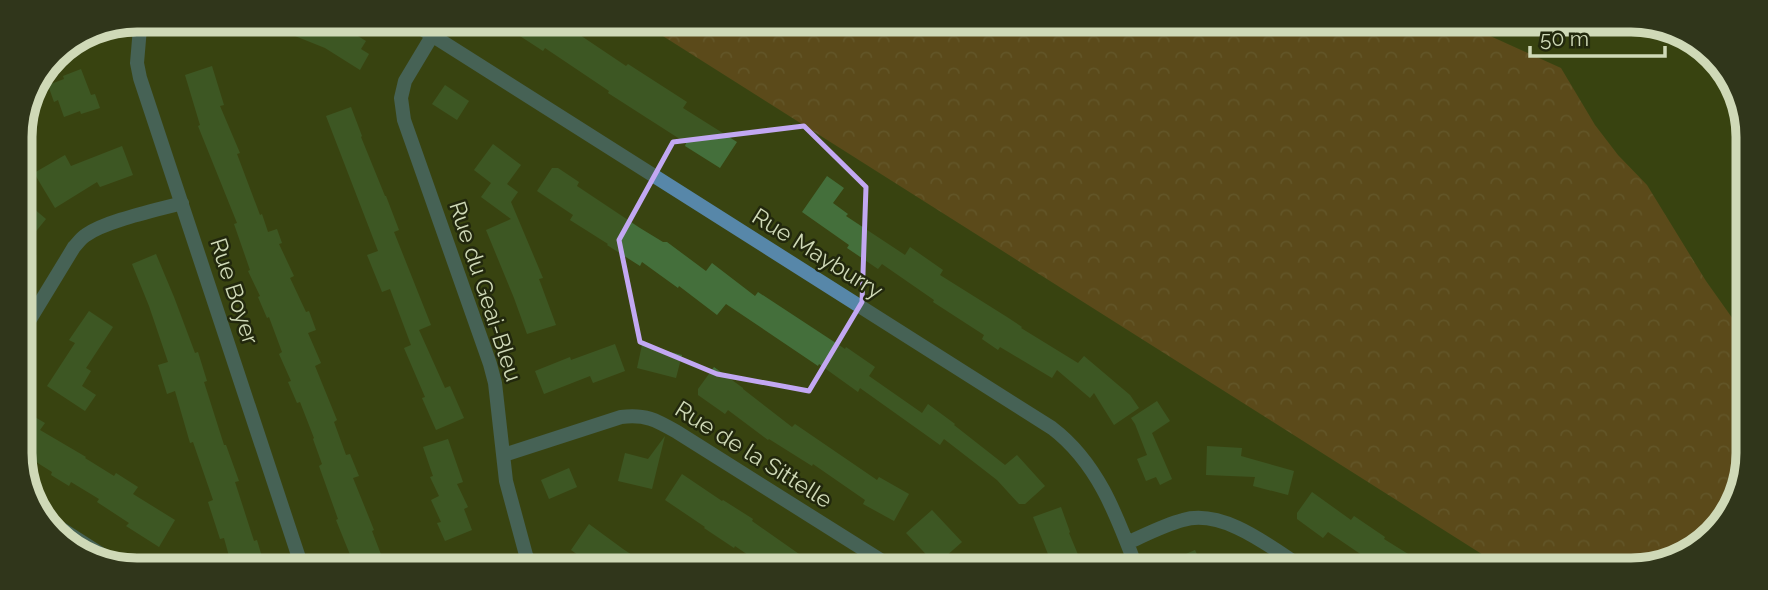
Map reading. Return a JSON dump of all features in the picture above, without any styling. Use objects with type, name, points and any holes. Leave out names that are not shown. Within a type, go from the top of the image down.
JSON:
[{"type":"street","name":"Rue Boyer","points":[[140,31],[137,63],[139,78],[299,558]]},
{"type":"street","name":"Rue Mayburry","points":[[425,31],[1052,428],[1078,451],[1101,483],[1133,558]]},
{"type":"street","name":"Rue du Geai-Bleu","points":[[432,36],[405,81],[401,98],[404,120],[490,363],[495,383],[506,481],[528,558]]},
{"type":"street","points":[[31,317],[74,247],[85,236],[113,223],[182,203]]},
{"type":"street","name":"Rue de la Sittelle","points":[[504,455],[614,419],[638,415],[658,421],[677,432],[878,558]]},
{"type":"street","points":[[1127,543],[1184,519],[1207,517],[1234,525],[1287,558]]},
{"type":"highlighted area","points":[[804,126],[866,187],[862,302],[809,391],[717,374],[640,342],[619,240],[673,142]]},
{"type":"green space","points":[[655,31],[1477,31],[1561,68],[1595,125],[1618,155],[1647,185],[1706,281],[1736,323],[1736,467],[1719,512],[1701,532],[1671,550],[1638,558],[1488,558]]},
{"type":"building","points":[[282,31],[350,31],[366,41],[361,49],[369,54],[360,70],[325,48]]},
{"type":"building","points":[[512,31],[574,31],[687,102],[683,108],[737,142],[720,168],[545,48],[543,51]]},
{"type":"building","points":[[212,66],[224,105],[220,106],[240,153],[237,154],[260,215],[262,214],[268,232],[277,229],[282,243],[279,244],[294,276],[290,278],[306,312],[309,311],[316,330],[308,333],[321,363],[315,366],[337,420],[334,422],[346,455],[350,454],[359,476],[353,478],[374,530],[372,531],[382,557],[380,558],[351,558],[336,520],[338,519],[319,466],[322,464],[314,438],[300,402],[297,403],[288,382],[291,381],[279,354],[282,352],[248,271],[250,270],[234,224],[237,223],[198,126],[200,125],[185,75]]},
{"type":"building","points":[[81,69],[91,95],[95,94],[100,108],[64,117],[58,100],[54,102],[48,85]]},
{"type":"building","points":[[445,85],[469,101],[457,120],[432,104]]},
{"type":"building","points":[[351,107],[399,230],[394,232],[431,325],[419,330],[445,388],[450,386],[464,418],[436,430],[404,348],[411,345],[390,289],[382,292],[367,255],[378,251],[326,116]]},
{"type":"building","points":[[493,144],[521,165],[507,184],[518,192],[511,202],[543,278],[539,279],[556,325],[527,334],[486,230],[511,219],[481,197],[491,183],[474,170]]},
{"type":"building","points":[[122,146],[133,175],[100,187],[97,182],[55,208],[34,173],[65,155],[71,166]]},
{"type":"building","points":[[552,168],[558,168],[579,182],[577,186],[640,228],[667,242],[706,271],[712,263],[755,296],[758,292],[845,349],[846,347],[875,367],[869,376],[922,413],[928,404],[1005,465],[1017,455],[1045,486],[1025,504],[1019,504],[997,480],[944,439],[940,445],[860,388],[858,392],[726,304],[717,315],[642,262],[640,266],[607,245],[570,220],[573,215],[537,191]]},
{"type":"building","points":[[827,176],[844,188],[833,203],[848,214],[846,216],[905,255],[910,247],[943,270],[940,275],[1078,363],[1084,356],[1130,395],[1139,408],[1114,425],[1094,393],[1090,398],[1057,370],[1052,378],[1000,347],[998,350],[982,339],[984,335],[882,264],[878,269],[847,248],[849,245],[802,212]]},
{"type":"building","points":[[32,207],[46,219],[32,237]]},
{"type":"building","points":[[156,254],[195,353],[198,352],[207,381],[204,382],[224,445],[239,481],[235,482],[262,558],[230,558],[224,538],[220,539],[208,502],[213,500],[193,442],[190,443],[175,391],[167,394],[158,365],[168,362],[132,264]]},
{"type":"building","points":[[89,311],[113,327],[86,368],[91,371],[82,386],[96,395],[85,411],[47,386],[75,343],[69,340]]},
{"type":"building","points":[[615,344],[625,371],[593,383],[590,376],[544,394],[535,371]]},
{"type":"building","points":[[642,345],[682,355],[676,378],[637,368]]},
{"type":"building","points":[[714,367],[792,427],[795,424],[877,480],[879,477],[909,494],[894,521],[863,504],[865,500],[813,464],[812,466],[768,440],[728,410],[725,414],[698,395],[698,389]]},
{"type":"building","points":[[1157,401],[1170,421],[1152,433],[1172,479],[1160,485],[1156,477],[1146,481],[1137,459],[1147,455],[1131,418]]},
{"type":"building","points":[[31,415],[45,423],[40,430],[114,476],[116,473],[138,487],[133,494],[175,520],[159,547],[126,526],[129,523],[97,502],[99,499],[71,482],[69,486],[51,475],[52,472],[32,459]]},
{"type":"building","points":[[665,436],[652,489],[618,481],[625,453],[648,459]]},
{"type":"building","points":[[448,439],[463,482],[457,484],[468,507],[464,509],[472,530],[445,541],[437,523],[441,522],[431,500],[439,496],[430,477],[433,476],[423,447]]},
{"type":"building","points":[[1207,446],[1242,448],[1241,456],[1294,471],[1288,495],[1253,486],[1255,477],[1206,475]]},
{"type":"building","points":[[569,468],[577,487],[549,499],[541,480]]},
{"type":"building","points":[[682,474],[753,519],[752,521],[805,558],[752,558],[665,500]]},
{"type":"building","points":[[1312,492],[1351,520],[1354,516],[1415,558],[1366,558],[1328,532],[1323,538],[1297,519],[1297,513]]},
{"type":"building","points":[[1061,507],[1079,558],[1050,558],[1033,517]]},
{"type":"building","points":[[932,510],[962,542],[944,558],[929,558],[906,533]]},
{"type":"building","points":[[589,524],[637,558],[582,558],[571,550]]},
{"type":"building","points":[[1195,550],[1199,558],[1177,558]]}]
